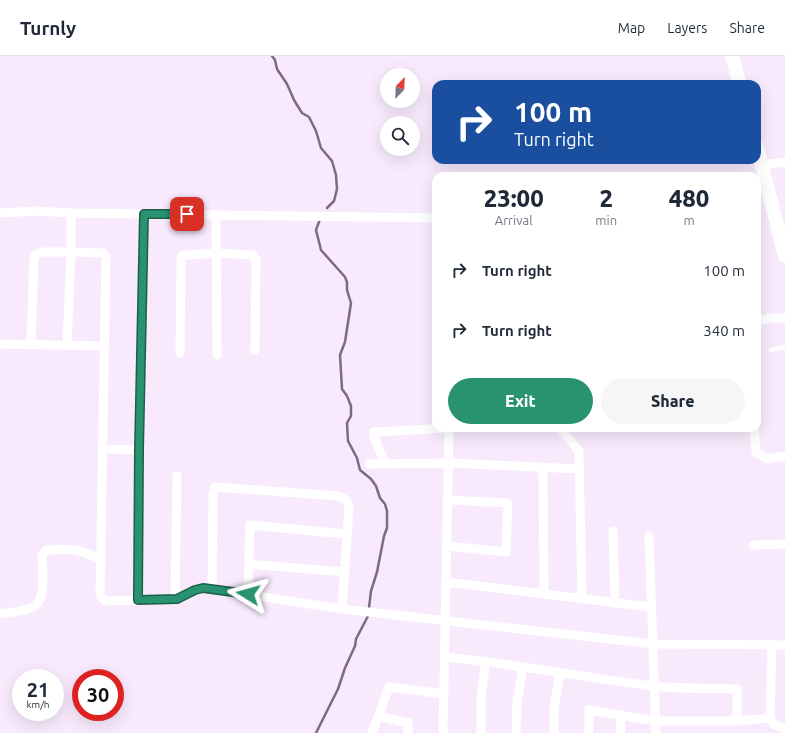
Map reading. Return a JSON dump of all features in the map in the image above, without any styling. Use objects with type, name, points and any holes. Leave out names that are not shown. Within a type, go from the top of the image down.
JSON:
[{"type":"main road","points":[[732,56],[739,80]]},
{"type":"main road","points":[[761,161],[785,256]]},
{"type":"street","points":[[762,165],[785,162]]},
{"type":"street","points":[[0,213],[37,211],[71,213],[432,218]]},
{"type":"street","points":[[67,345],[71,213]]},
{"type":"street","points":[[138,600],[139,450],[144,214]]},
{"type":"street","points":[[216,214],[217,355]]},
{"type":"street","points":[[31,344],[34,258],[36,254],[42,252],[102,253],[106,257],[100,595],[102,599],[106,601],[175,599],[203,588],[342,609],[653,644],[785,645]]},
{"type":"street","points":[[180,352],[182,256],[216,253],[252,255],[256,259],[255,350]]},
{"type":"street","points":[[761,320],[785,318]]},
{"type":"street","points":[[0,344],[104,346]]},
{"type":"street","points":[[384,464],[374,437],[374,432],[432,429]]},
{"type":"street","points":[[443,733],[448,432]]},
{"type":"street","points":[[563,432],[577,448],[580,469],[582,599]]},
{"type":"street","points":[[754,432],[756,452],[768,459],[785,456]]},
{"type":"street","points":[[102,449],[139,450]]},
{"type":"street","points":[[369,464],[448,463],[580,469]]},
{"type":"street","points":[[543,468],[544,594]]},
{"type":"street","points":[[175,599],[177,476]]},
{"type":"street","points":[[212,589],[214,487],[338,496],[346,500],[349,507],[342,609]]},
{"type":"street","points":[[447,546],[506,552],[508,503],[448,500]]},
{"type":"street","points":[[248,594],[250,526],[346,534]]},
{"type":"street","points":[[613,531],[615,603]]},
{"type":"street","points":[[648,536],[656,733]]},
{"type":"street","points":[[753,545],[785,544]]},
{"type":"street","points":[[0,614],[33,608],[39,604],[43,594],[42,555],[46,550],[68,549],[84,551],[101,560]]},
{"type":"street","points":[[249,564],[344,572]]},
{"type":"street","points":[[446,582],[651,608]]},
{"type":"street","points":[[772,646],[770,718],[774,724],[785,729]]},
{"type":"street","points":[[445,657],[486,661],[524,668],[654,686],[737,689],[737,721]]},
{"type":"street","points":[[481,733],[481,697],[486,661]]},
{"type":"street","points":[[516,733],[517,702],[524,668]]},
{"type":"street","points":[[554,733],[554,708],[560,673]]},
{"type":"street","points":[[372,733],[389,687],[444,694]]},
{"type":"street","points":[[589,733],[589,710],[656,721],[737,721],[770,718]]},
{"type":"street","points":[[620,715],[621,733]]},
{"type":"street","points":[[378,716],[408,723],[408,733]]},
{"type":"lane","points":[[771,350],[785,347]]},
{"type":"waterway","points":[[272,56],[275,60],[277,69],[287,84],[294,100],[302,113],[309,117],[316,131],[321,148],[332,161],[336,175],[337,189],[334,201],[327,208]]},
{"type":"waterway","points":[[316,733],[338,689],[345,668],[355,646],[356,639],[368,616],[371,591],[387,528],[387,511],[385,504],[380,498],[376,486],[371,479],[360,470],[357,458],[348,441],[347,423],[351,416],[351,406],[342,389],[340,355],[345,342],[351,303],[345,277],[321,250],[316,230],[320,219]]},
{"type":"route","points":[[187,214],[144,214],[139,450],[138,600],[177,599],[195,590],[203,588],[248,594]]}]
